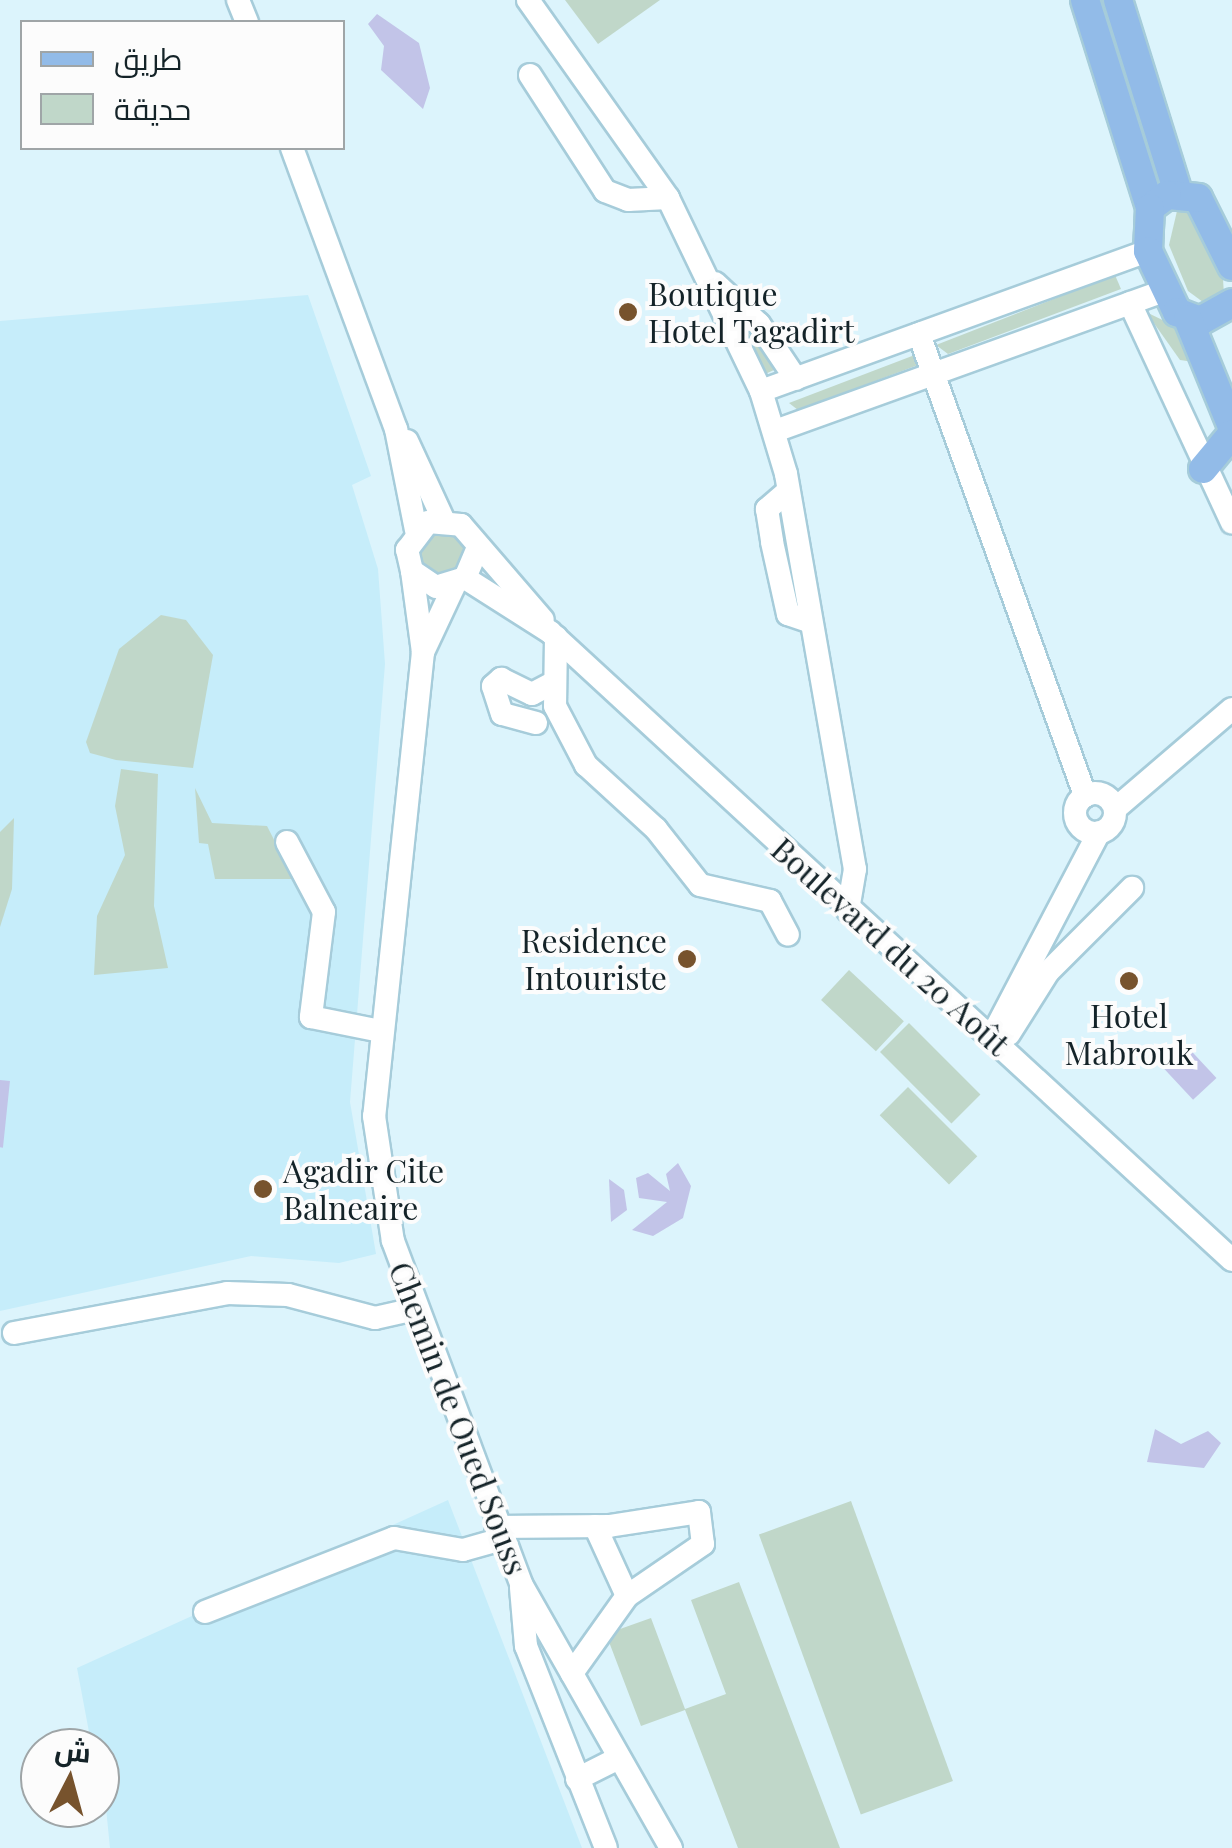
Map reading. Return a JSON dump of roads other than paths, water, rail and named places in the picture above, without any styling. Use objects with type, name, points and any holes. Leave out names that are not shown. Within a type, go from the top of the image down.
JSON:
[{"type":"main road","points":[[1084,0],[1150,208],[1148,251],[1163,291],[1188,319],[1232,430],[1202,469]]},
{"type":"main road","points":[[1118,0],[1178,193],[1206,206],[1232,266]]},
{"type":"main road","points":[[1150,208],[1178,193]]},
{"type":"main road","points":[[1188,319],[1229,317]]},
{"type":"street","points":[[528,0],[668,198],[762,390],[788,491],[856,880],[848,910]]},
{"type":"street","points":[[530,75],[605,191],[628,200],[668,198]]},
{"type":"street","points":[[293,150],[396,428],[443,519],[468,531],[476,552],[460,581],[436,587],[412,571],[416,530],[396,428]]},
{"type":"street","points":[[762,390],[1148,251]]},
{"type":"street","points":[[707,277],[760,324],[796,379]]},
{"type":"street","points":[[775,430],[1163,291]]},
{"type":"street","points":[[1130,303],[1202,469],[1232,523]]},
{"type":"street","points":[[919,334],[1085,796],[1076,816],[1099,832]]},
{"type":"street","points":[[416,530],[443,519]]},
{"type":"street","name":"Boulevard du 20 Août","points":[[476,552],[553,634],[1232,1260]]},
{"type":"street","name":"Chemin de Oued Souss","points":[[412,571],[423,652],[380,1031],[376,1144],[415,1309],[499,1533],[521,1584],[671,1848]]},
{"type":"street","name":"Boulevard du 20 Août","points":[[460,581],[553,634]]},
{"type":"street","name":"Chemin de Oued Souss","points":[[423,652],[460,581]]},
{"type":"street","points":[[553,634],[551,684],[565,736],[586,766],[656,828],[700,885],[770,901],[788,935]]},
{"type":"street","points":[[536,724],[502,714],[493,686],[501,679],[532,694],[551,684]]},
{"type":"street","points":[[997,1041],[1099,832],[1115,809],[1232,709]]},
{"type":"street","points":[[1085,796],[1107,796],[1115,809]]},
{"type":"street","points":[[287,842],[324,912],[311,1017],[380,1031]]},
{"type":"street","points":[[997,1041],[1048,972],[1132,888]]},
{"type":"street","points":[[14,1332],[227,1293],[288,1295],[374,1318],[415,1309]]},
{"type":"street","points":[[205,1612],[394,1538],[463,1550],[499,1533],[595,1526],[699,1512],[702,1544],[627,1596],[572,1672]]},
{"type":"street","points":[[595,1526],[627,1596]]},
{"type":"street","points":[[521,1584],[526,1646],[606,1848]]},
{"type":"street","points":[[577,1779],[619,1758]]},
{"type":"place","name":"Boutique Hotel Tagadirt","points":[[628,312]]},
{"type":"place","name":"Residence Intouriste","points":[[687,959]]},
{"type":"place","name":"Hotel Mabrouk","points":[[1129,981]]},
{"type":"place","name":"Agadir Cite Balneaire","points":[[263,1189]]}]
